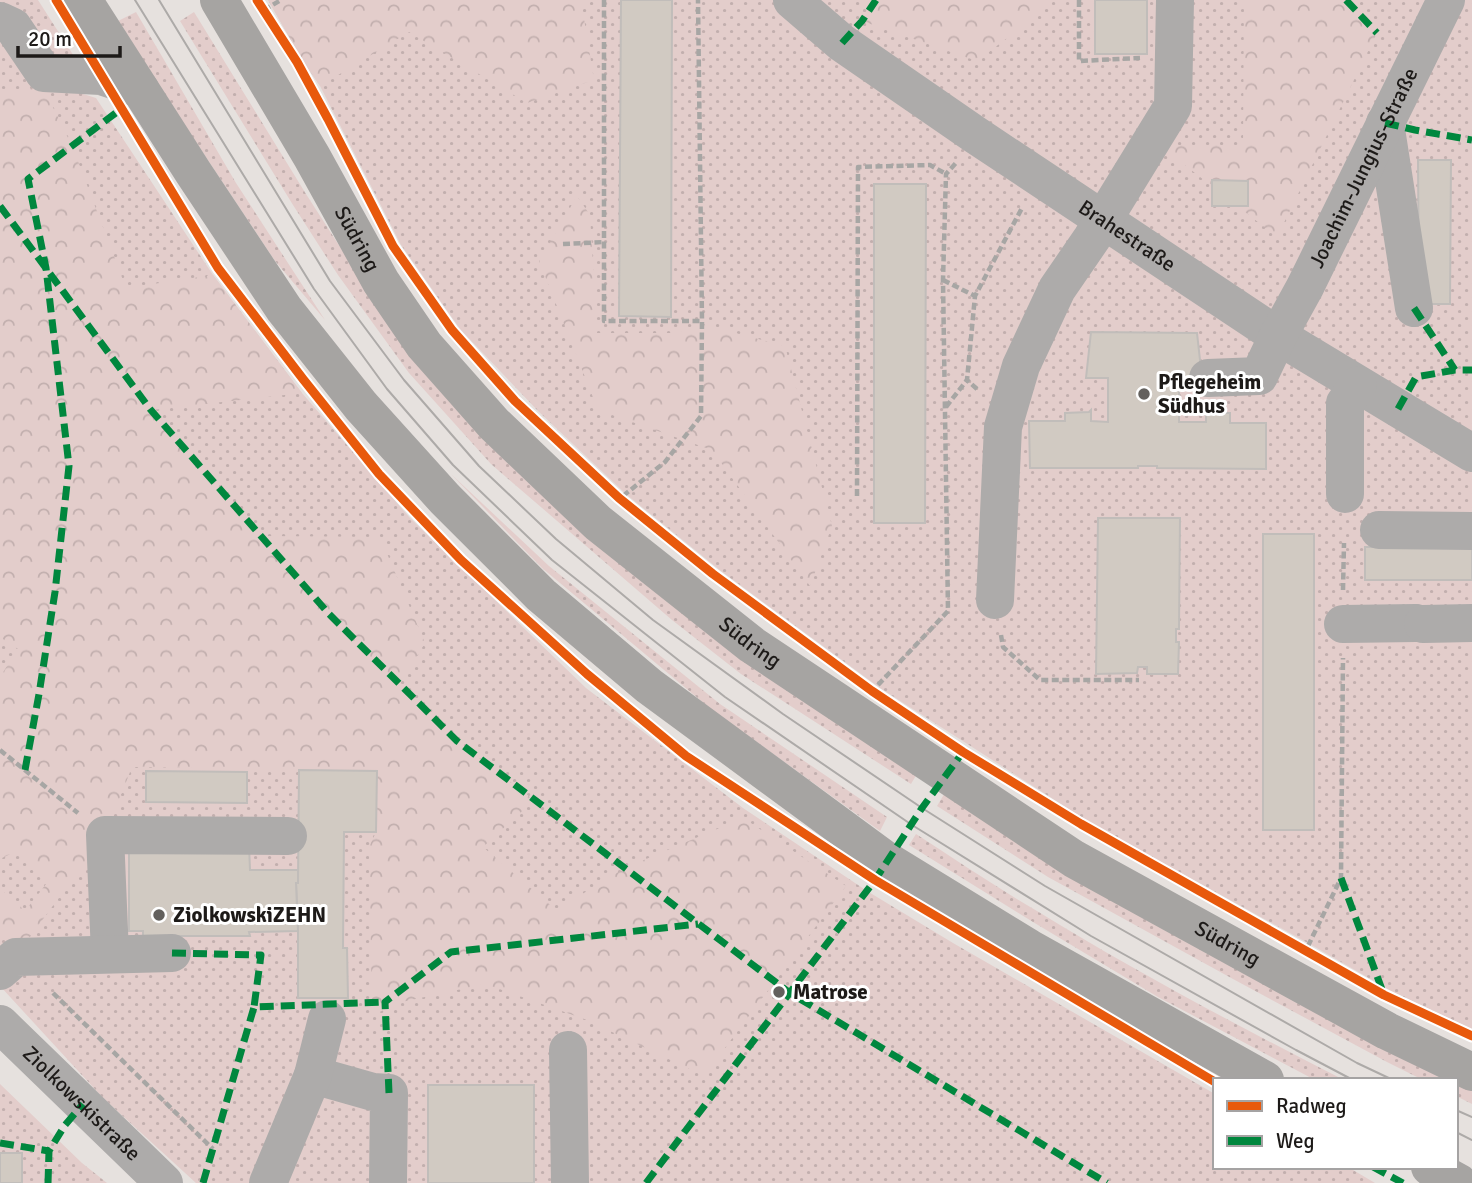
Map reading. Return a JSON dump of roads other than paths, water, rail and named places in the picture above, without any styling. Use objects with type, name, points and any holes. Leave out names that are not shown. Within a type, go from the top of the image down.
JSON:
[{"type":"main road","points":[[83,0],[285,309],[361,406],[445,499],[541,595],[649,686],[887,861],[1029,948],[1261,1078]]},
{"type":"main road","name":"Südring","points":[[219,0],[312,157],[381,282],[424,345],[494,424],[598,523],[752,645],[1074,859],[1387,1031],[1472,1072]]},
{"type":"main road","points":[[1434,1169],[1459,1183]]},
{"type":"street","name":"Brahestraße","points":[[792,0],[842,43],[1278,336],[1472,453]]},
{"type":"street","points":[[995,600],[1003,427],[1021,366],[1057,289],[1174,106],[1175,0]]},
{"type":"street","name":"Joachim-Jungius-Straße","points":[[1208,378],[1259,376],[1446,0]]},
{"type":"street","points":[[0,21],[13,27],[44,73],[101,76],[140,89]]},
{"type":"street","points":[[1385,122],[1414,308]]},
{"type":"street","points":[[1345,494],[1345,403],[1357,385]]},
{"type":"street","points":[[1379,530],[1472,531]]},
{"type":"street","points":[[1343,624],[1472,623]]},
{"type":"street","points":[[110,954],[106,835],[288,835]]},
{"type":"street","points":[[8,964],[110,954],[172,953]]},
{"type":"street","points":[[268,1183],[313,1075],[327,1019]]},
{"type":"street","name":"Ziolkowskistraße","points":[[0,1024],[164,1183]]},
{"type":"street","points":[[568,1050],[570,1183]]},
{"type":"street","points":[[313,1075],[373,1092],[389,1093],[388,1183]]},
{"type":"tram line","points":[[135,0],[314,289],[387,389],[453,465],[552,560],[725,697],[912,825],[1091,936],[1349,1078]]},
{"type":"tram line","points":[[159,0],[330,281],[404,380],[479,466],[556,539],[653,620],[783,714],[922,808],[1045,886],[1357,1063],[1389,1078]]},
{"type":"tram line","points":[[1458,1111],[1472,1117]]},
{"type":"tram line","points":[[1458,1133],[1472,1140]]},
{"type":"place","name":"Pflegeheim Südhus","points":[[1144,394]]},
{"type":"place","name":"ZiolkowskiZEHN","points":[[159,915]]},
{"type":"place","name":"Matrose","points":[[779,992]]}]
